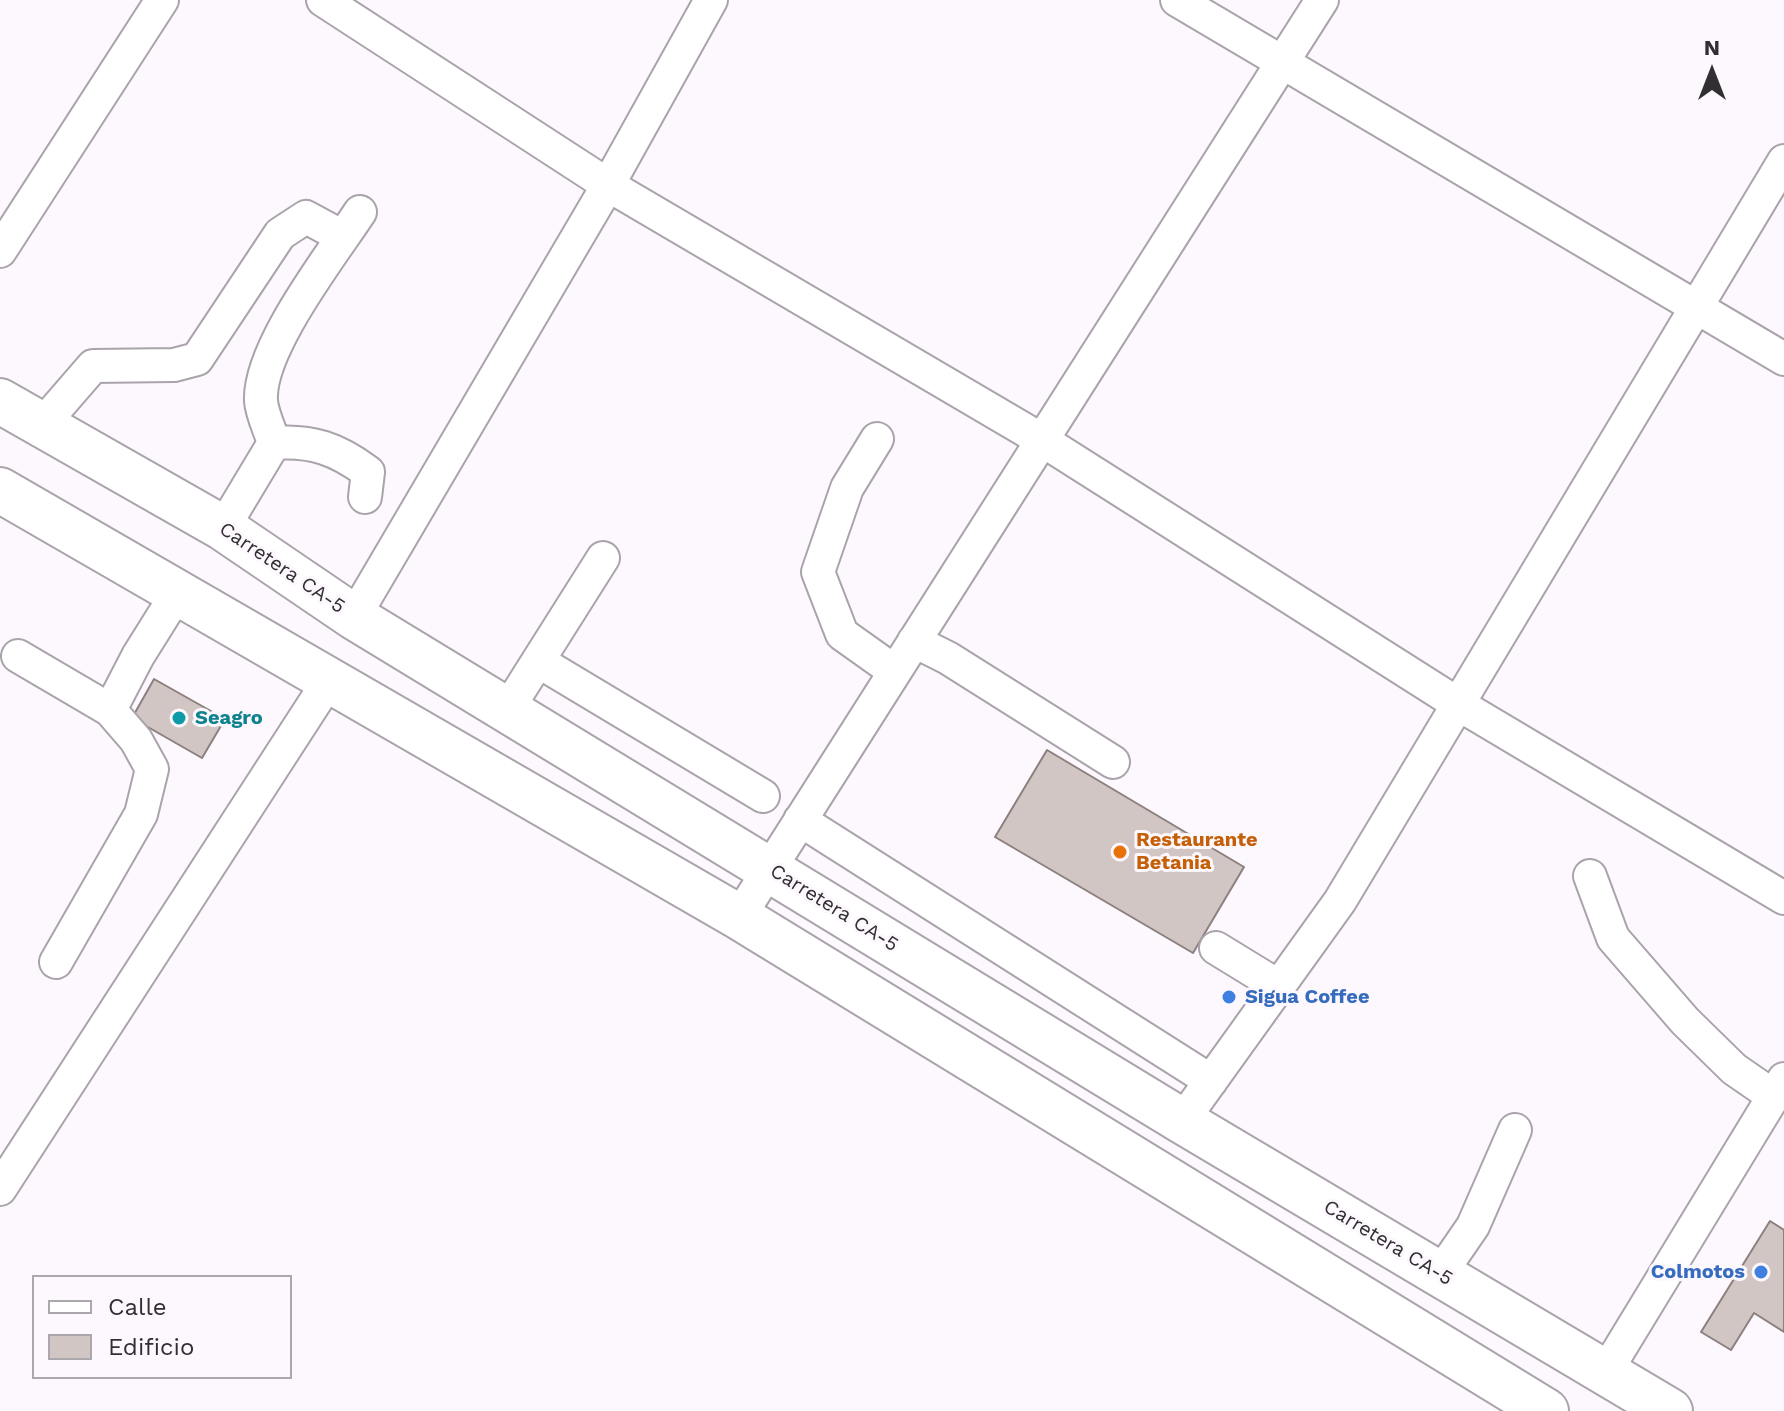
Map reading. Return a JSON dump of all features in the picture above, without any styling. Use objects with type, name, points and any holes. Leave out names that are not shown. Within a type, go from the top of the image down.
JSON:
[{"type":"highway","name":"Carretera CA-5","points":[[0,401],[223,528],[354,617],[1182,1121],[1670,1411]]},
{"type":"highway","points":[[0,490],[739,917],[1546,1411]]},
{"type":"street","points":[[0,251],[162,0]]},
{"type":"street","points":[[323,0],[608,185],[1042,440],[1458,704],[1784,898]]},
{"type":"street","points":[[354,617],[608,185],[711,0]]},
{"type":"street","points":[[1177,0],[1784,359]]},
{"type":"street","points":[[739,917],[1322,0]]},
{"type":"street","points":[[1182,1121],[1340,901],[1784,161]]},
{"type":"street","points":[[41,426],[93,366],[132,363],[174,365],[197,359],[280,234],[306,217],[352,224],[294,313],[265,368],[261,402],[274,443],[223,528]]},
{"type":"street","points":[[877,439],[847,488],[818,572],[842,634],[894,671]]},
{"type":"street","points":[[274,443],[301,440],[340,451],[368,472],[365,497]]},
{"type":"street","points":[[507,710],[603,558]]},
{"type":"street","points":[[110,710],[138,656],[178,592]]},
{"type":"street","points":[[914,641],[948,658],[1113,762]]},
{"type":"street","points":[[18,656],[110,710],[136,740],[152,769],[141,814],[56,962]]},
{"type":"street","points":[[538,661],[763,796]]},
{"type":"street","points":[[0,1189],[330,679]]},
{"type":"street","points":[[800,820],[1211,1081]]},
{"type":"street","points":[[1590,876],[1613,938],[1685,1021],[1734,1069],[1779,1088],[1605,1373]]},
{"type":"street","points":[[1216,948],[1278,986]]},
{"type":"street","points":[[1440,1274],[1473,1226],[1515,1130]]},
{"type":"building","name":"Seagro","points":[[154,679],[225,719],[202,758],[132,718]]},
{"type":"building","name":"Restaurante Betania","points":[[1047,750],[1244,867],[1193,953],[995,837]]},
{"type":"building","name":"Colmotos","points":[[1770,1221],[1784,1230],[1784,1332],[1754,1313],[1731,1350],[1701,1332]]},
{"type":"place","name":"Seagro","points":[[179,718]]},
{"type":"place","name":"Restaurante Betania","points":[[1120,852]]},
{"type":"place","name":"Sigua Coffee","points":[[1229,997]]},
{"type":"place","name":"Colmotos","points":[[1761,1272]]}]
